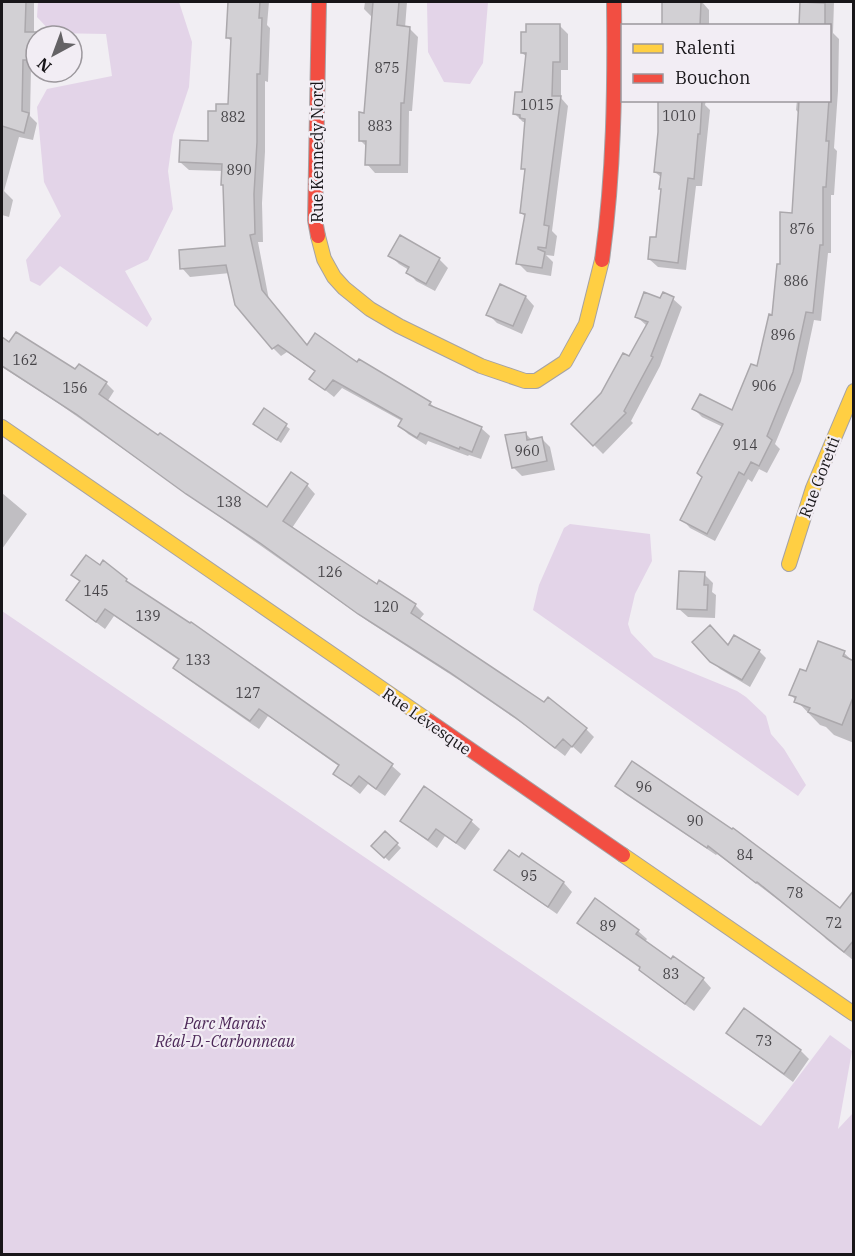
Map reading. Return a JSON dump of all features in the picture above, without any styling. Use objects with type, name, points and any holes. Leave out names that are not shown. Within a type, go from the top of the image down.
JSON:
[{"type":"street","name":"Rue Kennedy Nord","points":[[319,2],[315,220],[319,244],[327,266],[350,293],[372,310],[402,328],[490,371],[518,380],[534,382],[549,376],[564,363],[576,347],[600,276],[611,193],[614,2]]},
{"type":"street","name":"Rue Goretti","points":[[789,564],[813,488],[854,391]]},
{"type":"street","name":"Rue Lévesque","points":[[2,428],[854,1014]]},
{"type":"green space","points":[[38,2],[179,2],[192,42],[189,87],[173,135],[168,171],[173,209],[148,260],[125,271],[152,319],[147,327],[60,266],[40,286],[30,281],[26,260],[61,216],[44,182],[37,107],[47,89],[84,84],[84,82],[112,76],[106,34],[84,34],[84,24],[44,24],[37,17]]},
{"type":"green space","points":[[427,2],[488,2],[483,63],[470,84],[444,82],[428,52]]},
{"type":"green space","points":[[570,524],[650,534],[652,561],[635,594],[628,624],[631,633],[654,657],[737,691],[766,716],[771,734],[784,749],[806,785],[798,796],[533,610],[539,585],[564,528]]},
{"type":"green space","name":"Parc Marais Réal-D.-Carbonneau","points":[[2,611],[759,1125],[761,1126],[830,1035],[852,1051],[838,1129],[853,1113],[853,1254],[2,1254]]},
{"type":"building","points":[[2,2],[26,2],[22,111],[29,113],[24,133],[2,126]]},
{"type":"building","points":[[228,2],[260,2],[259,18],[262,18],[260,74],[257,74],[255,234],[250,235],[262,290],[307,345],[315,333],[357,362],[359,359],[431,402],[429,405],[482,427],[472,452],[420,433],[417,438],[398,426],[402,419],[333,380],[325,390],[309,379],[315,371],[278,345],[272,349],[235,305],[226,265],[180,269],[179,250],[225,246],[222,164],[179,162],[180,140],[208,141],[208,111],[216,111],[216,104],[228,104],[231,38],[226,38]]},
{"type":"building","points":[[373,2],[399,2],[397,25],[410,27],[404,103],[401,103],[400,165],[365,165],[366,141],[359,141],[359,112],[364,113]]},
{"type":"building","points":[[662,2],[701,2],[700,24],[662,24]]},
{"type":"building","points":[[800,2],[825,3],[825,24],[799,24]]},
{"type":"building","points":[[526,24],[560,24],[560,62],[553,62],[552,96],[561,96],[544,225],[549,226],[546,248],[538,247],[545,252],[542,268],[516,264],[525,214],[520,213],[525,169],[521,169],[525,119],[513,114],[515,92],[522,92],[526,53],[521,53],[521,32],[526,32]]},
{"type":"building","points":[[658,102],[702,102],[694,179],[688,178],[678,263],[648,259],[650,237],[656,237],[661,189],[659,189],[661,173],[654,172]]},
{"type":"building","points":[[799,102],[829,102],[826,187],[823,187],[823,245],[820,245],[813,313],[806,312],[793,372],[767,436],[772,440],[759,466],[751,462],[744,475],[739,472],[707,534],[680,520],[702,477],[697,473],[723,424],[692,409],[700,394],[732,410],[751,364],[757,366],[769,314],[772,315],[777,264],[780,264],[780,212],[792,213]]},
{"type":"building","points":[[400,235],[440,258],[426,284],[406,273],[409,267],[388,256]]},
{"type":"building","points":[[500,284],[526,296],[513,326],[486,315]]},
{"type":"building","points":[[644,292],[660,298],[663,292],[674,297],[651,356],[653,357],[624,411],[626,413],[593,446],[571,424],[601,393],[623,353],[629,356],[648,322],[635,317]]},
{"type":"building","points":[[16,332],[75,369],[79,364],[107,382],[99,394],[267,507],[291,472],[308,484],[283,521],[377,584],[379,580],[416,604],[411,613],[544,702],[548,697],[587,728],[572,747],[563,739],[555,748],[449,672],[358,614],[76,414],[2,366],[2,337],[9,342]]},
{"type":"building","points":[[264,408],[287,424],[277,440],[253,424]]},
{"type":"building","points":[[526,432],[527,440],[542,437],[547,461],[512,468],[505,435]]},
{"type":"building","points":[[86,555],[100,565],[103,560],[127,579],[126,581],[191,622],[393,764],[376,789],[359,776],[351,786],[333,774],[339,765],[259,709],[250,721],[173,668],[179,659],[105,609],[96,622],[66,600],[80,581],[71,575]]},
{"type":"building","points":[[679,571],[705,572],[704,585],[708,585],[707,610],[677,609]]},
{"type":"building","points":[[710,625],[728,645],[734,635],[760,650],[742,680],[710,662],[692,642]]},
{"type":"building","points":[[818,641],[845,651],[843,656],[854,661],[854,695],[842,725],[808,712],[810,708],[794,702],[796,697],[789,695],[800,669],[806,671]]},
{"type":"building","points":[[632,761],[733,828],[840,908],[854,890],[854,940],[844,952],[708,846],[707,848],[615,786]]},
{"type":"building","points":[[424,786],[472,820],[456,843],[436,829],[428,840],[400,821]]},
{"type":"building","points":[[385,831],[398,843],[384,858],[371,846]]},
{"type":"building","points":[[509,850],[519,857],[522,853],[564,882],[548,907],[494,870]]},
{"type":"building","points":[[595,898],[639,930],[636,934],[671,959],[673,956],[704,978],[685,1004],[639,970],[640,967],[577,923]]},
{"type":"building","points":[[744,1008],[801,1050],[784,1074],[726,1033]]},
{"type":"traffic: slow","points":[[318,236],[324,259],[334,277],[370,309],[399,326],[481,366],[525,381],[536,381],[565,362],[586,324],[602,260]]},
{"type":"traffic: slow","points":[[789,564],[813,488],[854,391]]},
{"type":"traffic: slow","points":[[2,427],[429,721]]},
{"type":"traffic: slow","points":[[623,855],[854,1014]]},
{"type":"traffic: jam","points":[[318,236],[315,220],[319,2]]},
{"type":"traffic: jam","points":[[602,260],[613,131],[614,2]]},
{"type":"traffic: jam","points":[[429,721],[623,855]]}]
